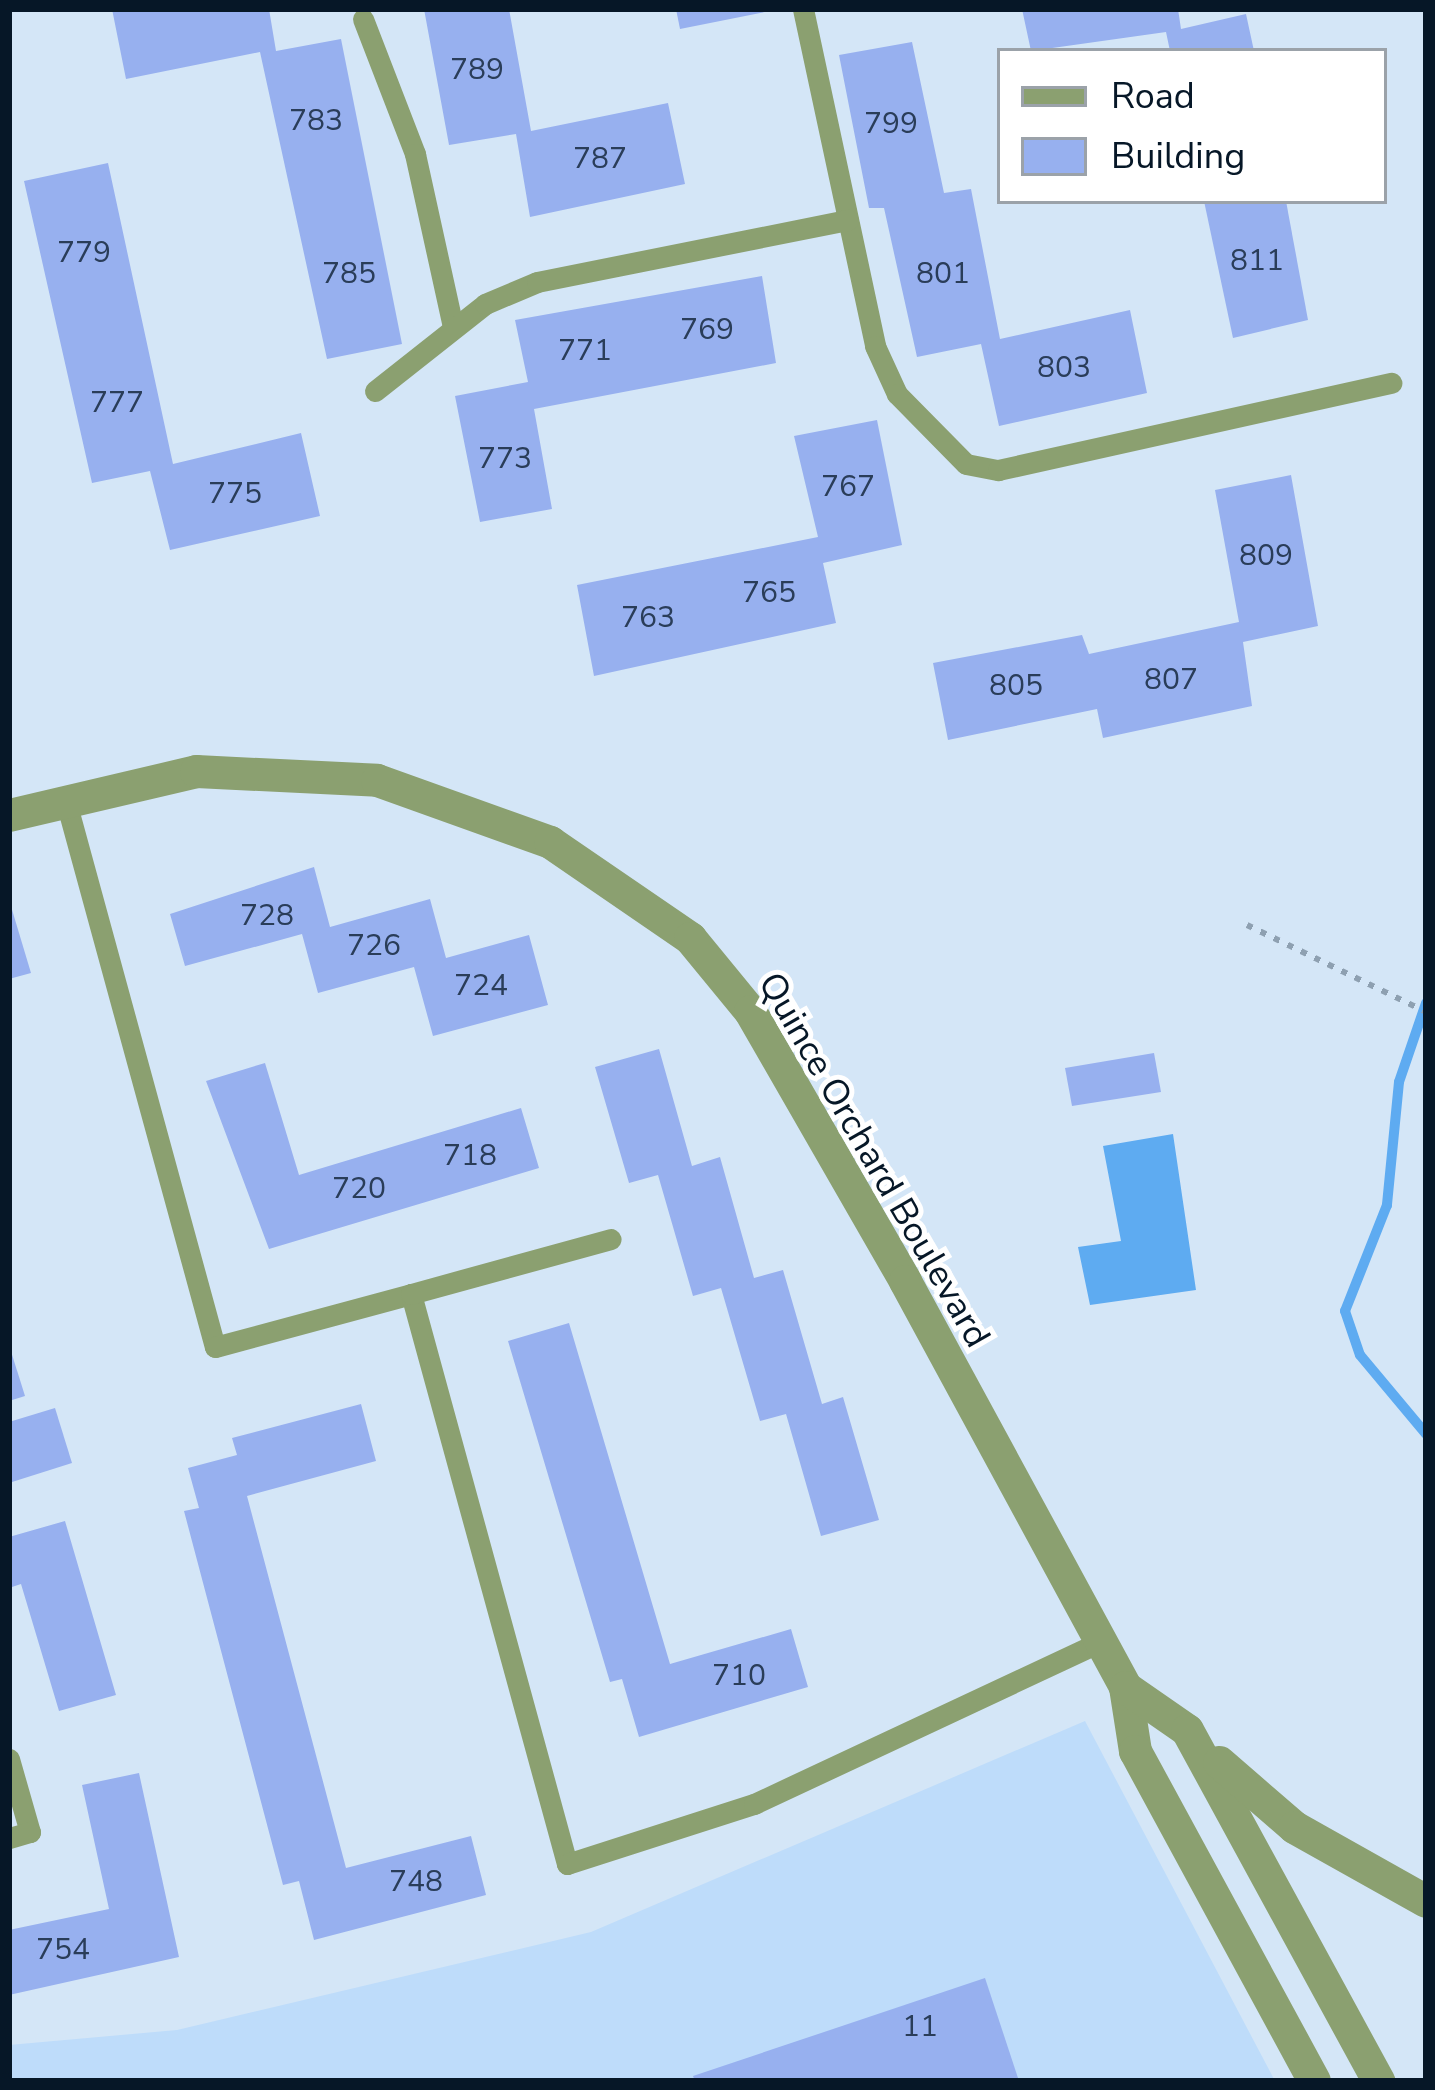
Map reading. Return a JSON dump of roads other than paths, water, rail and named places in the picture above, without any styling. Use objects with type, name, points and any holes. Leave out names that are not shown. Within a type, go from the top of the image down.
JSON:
[{"type":"street","name":"Quince Orchard Boulevard","points":[[9,815],[65,798],[196,771],[377,780],[550,842],[690,938],[750,1011],[1125,1687],[1135,1751],[1314,2081]]},
{"type":"street","name":"Quince Orchard Boulevard","points":[[1125,1687],[1187,1730],[1378,2081]]},
{"type":"street","points":[[1187,1730],[1276,1815],[1426,1901]]},
{"type":"lane","points":[[803,9],[875,346],[898,394],[982,470],[1391,383]]},
{"type":"lane","points":[[363,19],[415,154],[453,327]]},
{"type":"lane","points":[[375,391],[453,327],[537,282],[848,220]]},
{"type":"lane","points":[[65,798],[215,1347],[611,1240]]},
{"type":"lane","points":[[411,1294],[567,1864],[754,1804],[1100,1642]]},
{"type":"lane","points":[[9,1759],[30,1832],[9,1838]]},
{"type":"water","points":[[1173,1134],[1196,1290],[1090,1305],[1078,1247],[1121,1241],[1103,1146]]},
{"type":"waterway","points":[[1426,1003],[1399,1082],[1387,1205],[1345,1311],[1360,1355],[1426,1434]]}]
